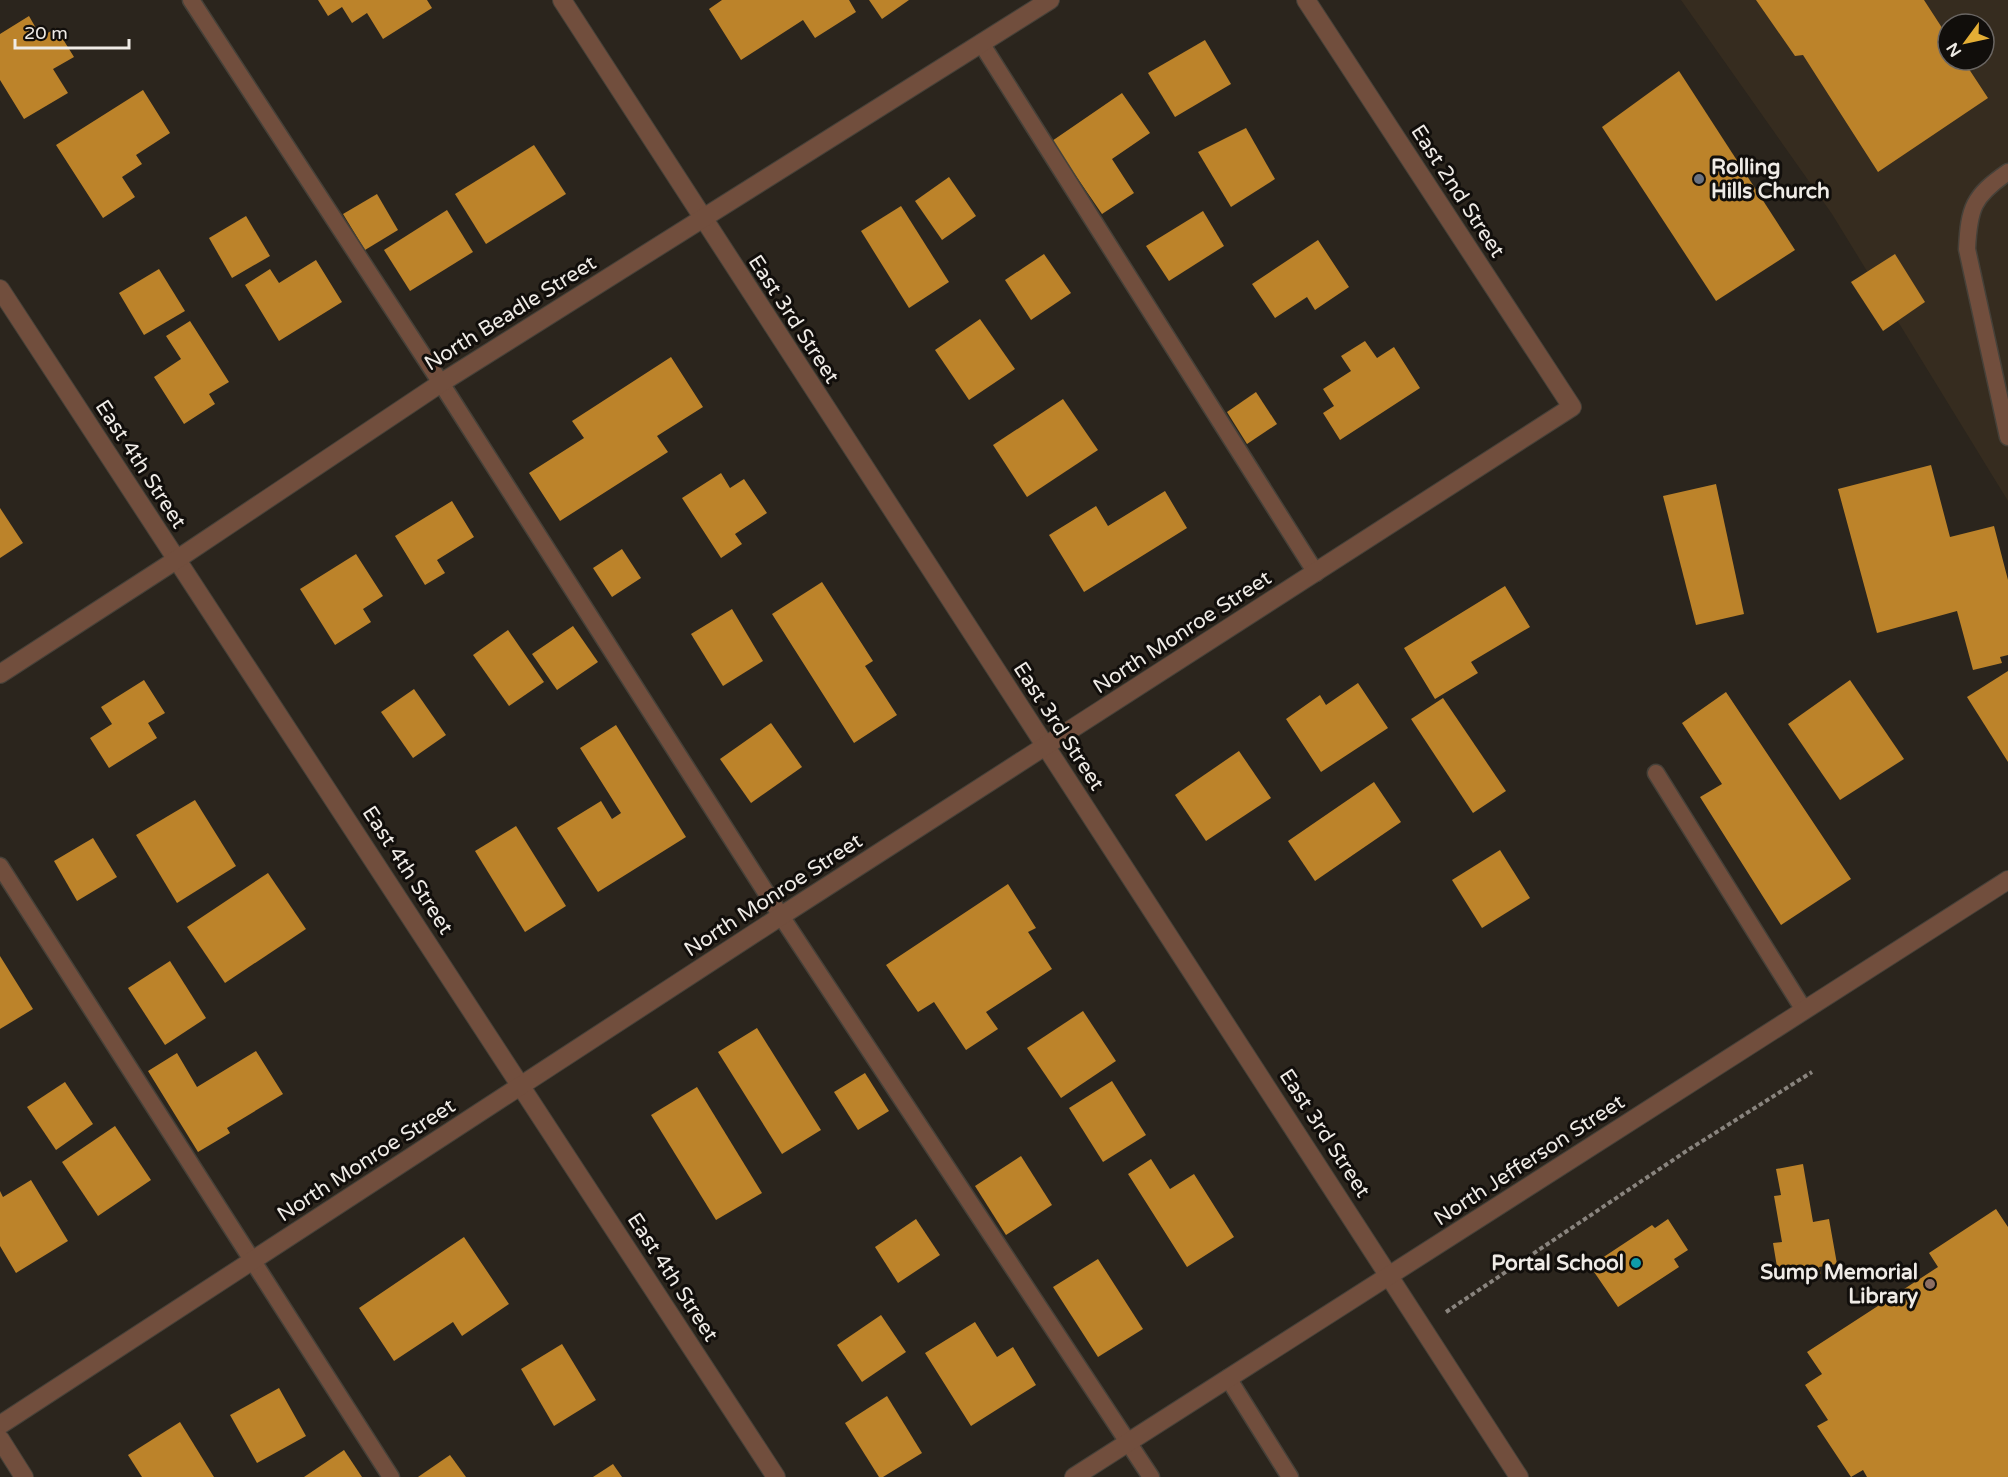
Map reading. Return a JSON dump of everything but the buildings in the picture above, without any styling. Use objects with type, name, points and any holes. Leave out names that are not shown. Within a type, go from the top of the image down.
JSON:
[{"type":"street","name":"East 3rd Street","points":[[562,0],[1045,747],[1391,1275],[1519,1477]]},
{"type":"street","name":"North Beadle Street","points":[[0,674],[441,383],[1050,0]]},
{"type":"street","name":"East 2nd Street","points":[[1306,0],[1572,407]]},
{"type":"street","name":"East 4th Street","points":[[0,290],[776,1477]]},
{"type":"street","name":"North Monroe Street","points":[[0,1425],[781,915],[1572,407]]},
{"type":"street","name":"North Jefferson Street","points":[[1074,1477],[2008,880]]},
{"type":"street","points":[[0,1439],[24,1477]]},
{"type":"lane","points":[[190,0],[441,383],[781,915],[1150,1477]]},
{"type":"lane","points":[[981,43],[1316,573]]},
{"type":"lane","points":[[2008,172],[1984,188],[1968,218],[1967,249],[2008,437]]},
{"type":"lane","points":[[1656,773],[1804,1010]]},
{"type":"lane","points":[[0,866],[391,1477]]},
{"type":"lane","points":[[1228,1378],[1290,1477]]},
{"type":"path","points":[[1423,1327],[1688,1150],[1812,1072]]},
{"type":"shaded area","points":[[1681,0],[2008,0],[2008,501],[1832,214]]},
{"type":"place","name":"Rolling Hills Church","points":[[1699,179]]},
{"type":"place","name":"Portal School","points":[[1636,1263]]},
{"type":"place","name":"Sump Memorial Library","points":[[1930,1284]]}]
